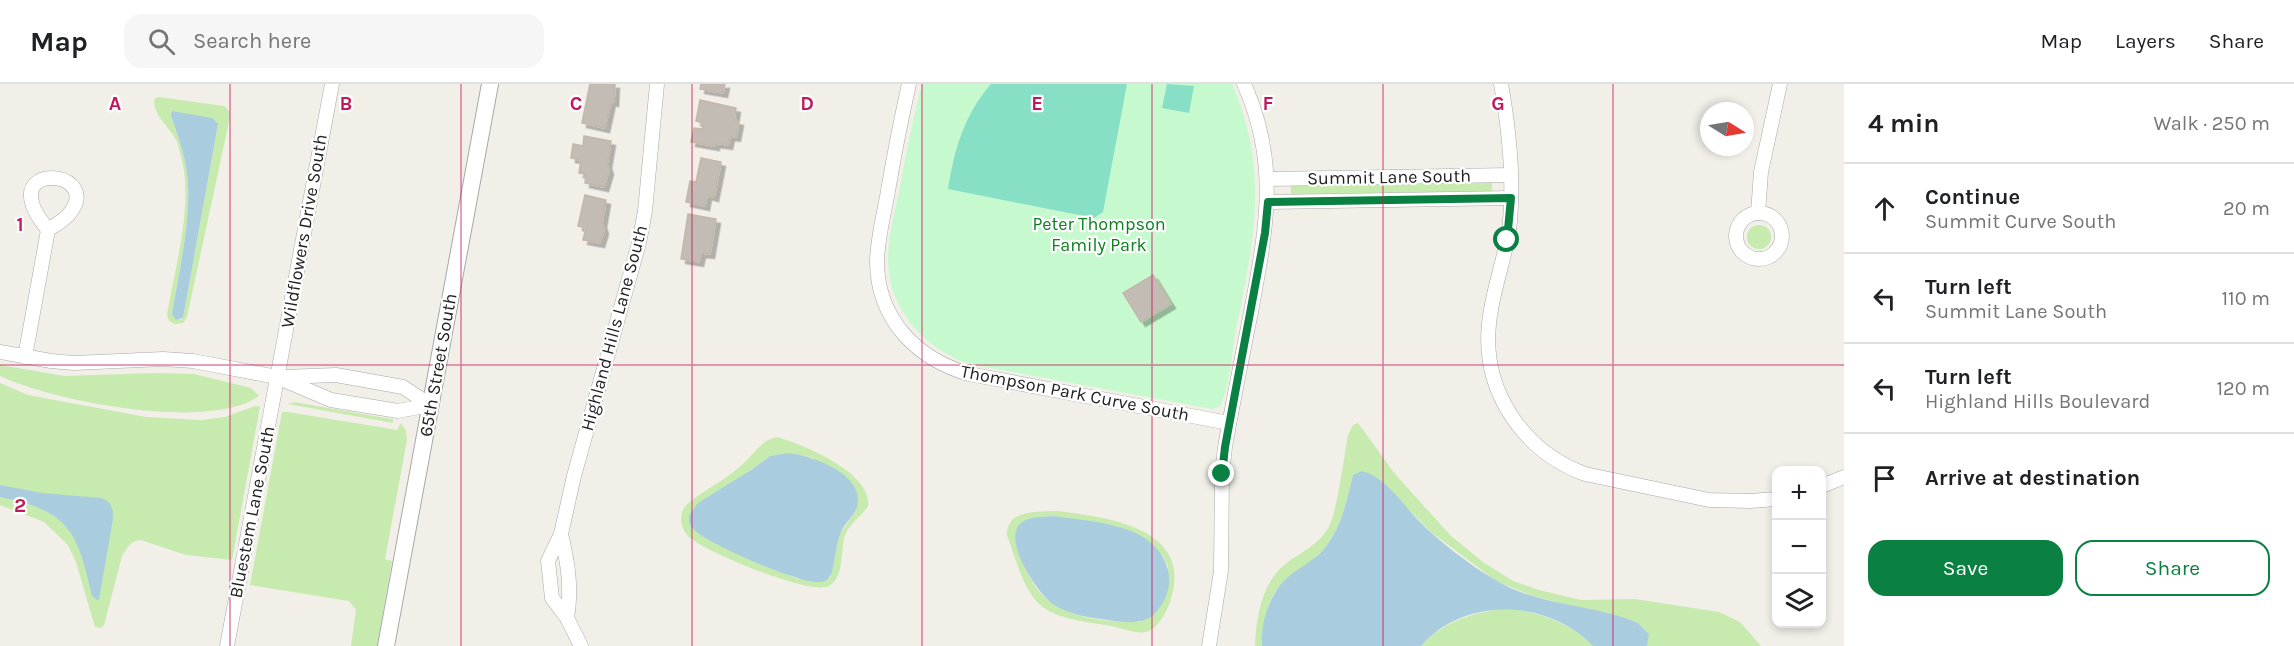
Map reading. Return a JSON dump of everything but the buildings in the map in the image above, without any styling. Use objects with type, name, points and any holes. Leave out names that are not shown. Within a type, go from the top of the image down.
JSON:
[{"type":"street","name":"Wildflowers Drive South","points":[[277,377],[332,84]]},
{"type":"street","name":"65th Street South","points":[[386,646],[490,84]]},
{"type":"street","name":"Highland Hills Lane South","points":[[581,646],[567,618],[552,598],[548,579],[548,561],[561,534],[576,467],[641,237],[657,84]]},
{"type":"street","name":"Thompson Park Curve South","points":[[909,84],[892,167],[877,262],[879,285],[883,298],[895,322],[911,343],[932,360],[969,374],[1229,423]]},
{"type":"street","points":[[1209,646],[1220,583],[1222,474],[1229,423],[1264,243],[1268,202],[1268,179],[1260,130],[1244,84]]},
{"type":"street","points":[[1501,84],[1508,129],[1511,198],[1509,232],[1489,324],[1488,351],[1502,401],[1524,434],[1537,446],[1558,462],[1595,477],[1709,500],[1772,499]]},
{"type":"street","points":[[1758,213],[1761,172],[1780,84]]},
{"type":"street","name":"Summit Lane South","points":[[1268,179],[1510,175]]},
{"type":"street","name":"Summit Lane South","points":[[1268,202],[1511,198]]},
{"type":"street","points":[[25,357],[48,230]]},
{"type":"street","points":[[0,352],[74,363],[178,360],[277,377],[336,375],[403,387],[430,405]]},
{"type":"street","points":[[277,377],[332,400],[398,411],[430,405]]},
{"type":"street","name":"Bluestem Lane South","points":[[227,646],[277,377]]},
{"type":"street","points":[[1826,484],[1844,477]]},
{"type":"street","name":"Highland Hills Lane South","points":[[561,534],[568,561],[570,597],[567,618]]},
{"type":"green space","name":"Peter Thompson Family Park","points":[[922,84],[1232,84],[1244,117],[1251,148],[1255,179],[1255,209],[1248,270],[1230,372],[1220,406],[1212,409],[970,364],[953,357],[924,338],[902,311],[890,278],[888,260],[892,223]]},
{"type":"green space","points":[[991,84],[1127,84],[1103,212],[1094,218],[948,189],[953,160],[967,121]]},
{"type":"green space","points":[[1167,84],[1194,86],[1189,113],[1162,108]]},
{"type":"green space","points":[[155,98],[224,106],[229,111],[230,117],[187,317],[183,323],[175,324],[169,321],[167,315],[182,237],[185,178],[177,142],[158,115],[154,104]],"holes":[[[171,116],[218,124],[183,318],[181,320],[172,314],[186,233],[188,184],[180,141]]]},
{"type":"green space","points":[[1492,183],[1492,191],[1291,194],[1291,186]]},
{"type":"green space","points":[[1759,225],[1764,226],[1770,232],[1770,242],[1764,248],[1759,249],[1754,248],[1748,242],[1747,237],[1748,232],[1754,226]]},
{"type":"green space","points":[[0,365],[64,376],[194,374],[251,388],[259,396],[236,407],[205,412],[131,409],[92,403],[24,386],[0,376]]},
{"type":"green space","points":[[0,383],[28,395],[146,417],[202,420],[225,417],[255,406],[260,407],[232,560],[186,555],[141,540],[135,541],[122,556],[104,625],[101,628],[95,627],[76,562],[68,545],[44,522],[0,505]]},
{"type":"green space","points":[[294,402],[393,419],[393,423],[288,404]]},
{"type":"green space","points":[[282,412],[397,430],[401,423],[406,431],[407,440],[385,559],[392,561],[377,646],[351,646],[356,610],[349,601],[250,585]]},
{"type":"green space","points":[[1358,423],[1395,474],[1451,536],[1483,562],[1513,581],[1581,600],[1635,599],[1719,612],[1740,622],[1761,646],[1647,646],[1648,633],[1638,623],[1533,596],[1496,581],[1431,532],[1382,482],[1353,475],[1343,514],[1335,533],[1319,554],[1288,578],[1274,593],[1266,616],[1262,646],[1255,646],[1259,611],[1272,579],[1288,562],[1319,540],[1331,523],[1348,435],[1353,425]]},
{"type":"green space","points":[[777,437],[818,453],[834,462],[859,482],[867,494],[868,506],[845,535],[840,570],[834,582],[829,586],[801,585],[780,579],[713,552],[697,543],[683,529],[681,518],[685,506],[732,473],[767,440]],"holes":[[[787,453],[813,458],[855,512],[840,534],[830,578],[798,579],[713,542],[698,533],[731,484],[770,456]]]},
{"type":"green space","points":[[1058,511],[1097,517],[1138,529],[1155,539],[1167,552],[1174,569],[1173,591],[1165,613],[1155,627],[1147,632],[1138,632],[1060,616],[1044,608],[1031,594],[1007,535],[1008,527],[1018,516],[1033,512]],"holes":[[[1053,516],[1075,520],[1163,556],[1168,567],[1140,622],[1113,621],[1071,613],[1058,607],[1037,589],[1017,547],[1039,517]]]},
{"type":"green space","points":[[1510,608],[1533,613],[1565,625],[1593,646],[1421,646],[1440,630],[1461,619]]},
{"type":"water","points":[[172,111],[212,118],[218,124],[183,318],[176,320],[172,314],[186,233],[188,184],[180,141],[171,116]]},
{"type":"water","points":[[787,453],[822,462],[834,468],[853,485],[858,495],[856,511],[843,527],[840,535],[832,572],[824,581],[809,581],[794,577],[738,555],[698,533],[689,522],[689,515],[698,503],[770,456]]},
{"type":"water","points":[[1362,471],[1387,486],[1420,522],[1457,554],[1487,575],[1530,595],[1603,612],[1638,623],[1649,634],[1647,646],[1593,646],[1574,630],[1553,619],[1530,612],[1507,610],[1483,612],[1460,618],[1439,630],[1421,646],[1262,646],[1263,628],[1271,600],[1287,578],[1316,557],[1330,541],[1343,514],[1353,475]]},
{"type":"water","points":[[0,485],[42,493],[101,498],[110,504],[113,519],[99,599],[92,596],[81,555],[66,527],[41,509],[0,497]]},
{"type":"water","points":[[1053,516],[1126,529],[1146,539],[1154,546],[1165,561],[1169,580],[1165,598],[1154,614],[1136,622],[1112,621],[1070,613],[1053,604],[1039,590],[1025,568],[1016,544],[1016,533],[1019,525],[1026,520]]},
{"type":"route","points":[[1222,474],[1265,233],[1268,202],[1511,198],[1507,240]]}]
